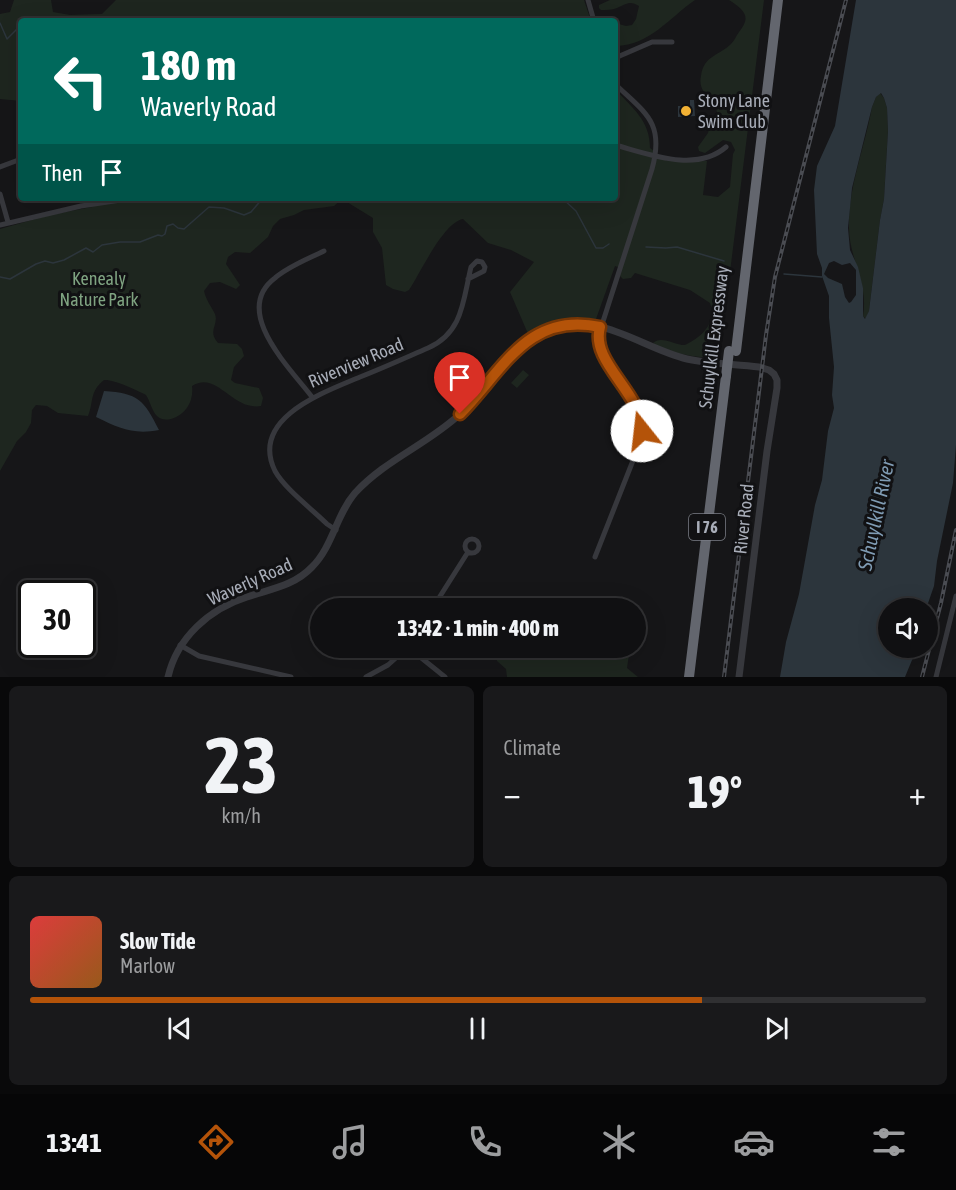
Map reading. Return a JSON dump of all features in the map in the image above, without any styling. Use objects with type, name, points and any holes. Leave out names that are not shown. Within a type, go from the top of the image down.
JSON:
[{"type":"highway","name":"Schuylkill Expressway","points":[[696,677],[772,0]]},
{"type":"highway","name":"Schuylkill Expressway","points":[[746,237],[778,0]]},
{"type":"highway","name":"Schuylkill Expressway","points":[[689,677],[730,377]]},
{"type":"street","points":[[588,0],[593,18]]},
{"type":"street","points":[[618,57],[652,42],[672,42]]},
{"type":"street","points":[[595,557],[634,458],[642,431],[637,408],[600,349],[598,337],[655,156],[656,138],[651,120],[644,110],[618,87]]},
{"type":"street","points":[[618,146],[655,156],[681,160],[714,156],[726,147]]},
{"type":"street","points":[[0,167],[18,160]]},
{"type":"street","points":[[0,194],[8,222]]},
{"type":"street","points":[[0,225],[81,206],[114,201]]},
{"type":"street","points":[[312,397],[267,337],[260,320],[259,303],[266,286],[275,277],[324,251]]},
{"type":"street","name":"Riverview Road","points":[[336,530],[280,478],[272,460],[271,447],[277,428],[292,412],[312,397],[444,340],[457,322],[468,279]]},
{"type":"street","name":"Waverly Road","points":[[168,677],[180,645],[201,623],[242,598],[286,585],[300,578],[324,553],[349,501],[361,488],[390,464],[451,422],[465,409],[501,365],[529,340],[546,331],[580,324],[600,327],[687,359],[766,369]]},
{"type":"street","name":"River Road","points":[[739,677],[777,388],[775,376],[766,369]]},
{"type":"street","points":[[439,598],[468,552]]},
{"type":"street","points":[[936,677],[956,596]]},
{"type":"street","points":[[180,645],[199,656],[291,677]]},
{"type":"street","points":[[366,677],[396,658]]},
{"type":"street","points":[[421,658],[445,677]]},
{"type":"green space","points":[[14,0],[51,0],[53,12],[70,15],[102,14],[116,0],[584,0],[590,18],[18,18],[18,101],[0,99],[0,14],[10,12]]},
{"type":"green space","points":[[610,0],[695,0],[649,36],[618,46],[618,24],[632,25],[639,6],[630,3],[611,10],[601,10],[599,5]]},
{"type":"green space","points":[[729,0],[764,0],[725,312],[717,350],[713,356],[700,357],[682,354],[653,343],[664,340],[685,345],[697,338],[710,323],[712,310],[710,303],[690,290],[635,273],[631,278],[623,279],[620,276],[621,268],[615,266],[596,319],[558,322],[529,336],[510,292],[534,262],[511,250],[488,243],[463,219],[455,222],[440,238],[409,290],[405,292],[386,285],[382,248],[373,232],[373,218],[345,201],[618,201],[618,92],[643,122],[650,148],[667,161],[707,161],[703,195],[718,197],[730,187],[735,150],[731,142],[723,140],[705,153],[699,151],[698,147],[708,133],[717,113],[700,82],[705,64],[731,44],[743,26],[746,17],[739,7]]},
{"type":"green space","points":[[880,93],[887,108],[888,131],[884,199],[866,319],[863,316],[863,292],[849,225],[854,180],[872,107]]},
{"type":"green space","name":"Kenealy Nature Park","points":[[87,201],[340,201],[334,206],[304,210],[280,219],[273,226],[268,237],[250,253],[235,252],[228,257],[226,264],[240,285],[236,289],[220,282],[210,283],[204,291],[216,318],[213,331],[215,339],[218,343],[237,344],[242,349],[244,356],[234,367],[231,380],[259,388],[263,398],[261,406],[242,403],[217,387],[201,382],[192,386],[192,397],[185,411],[171,419],[164,419],[155,414],[146,395],[119,383],[104,380],[94,393],[88,416],[58,413],[47,406],[36,405],[32,410],[31,423],[17,441],[0,471],[0,229],[50,215],[92,207]]},
{"type":"green space","points":[[523,370],[529,375],[517,388],[511,383]]},
{"type":"green space","points":[[497,658],[628,658],[627,668],[638,677],[507,677],[506,669],[497,661]]},
{"type":"water","name":"Schuylkill River","points":[[856,0],[956,0],[956,445],[953,483],[930,598],[878,598],[878,658],[913,658],[905,677],[780,677],[822,480],[828,431],[834,408],[832,395],[834,367],[829,296],[817,254],[814,190],[817,166],[835,126]],"holes":[[[881,93],[884,98],[888,131],[884,199],[869,311],[865,319],[863,316],[863,288],[858,267],[850,250],[848,228],[852,188],[872,107],[876,97]],[[834,261],[842,265],[850,263],[856,270],[856,295],[849,303],[842,284],[824,274],[829,263]]]},
{"type":"water","name":"Stony Lane Swim Club","points":[[690,100],[694,100],[695,116],[678,117],[678,106],[690,106]]},
{"type":"water","points":[[104,391],[125,394],[139,400],[159,430],[141,432],[126,430],[96,417]]},
{"type":"waterway","points":[[0,23],[7,39],[18,29]]},
{"type":"waterway","points":[[0,277],[10,279],[36,264],[64,260],[86,248],[93,252],[102,245],[140,242],[158,235],[162,236],[167,226],[173,224],[184,229],[209,207],[224,208],[244,215],[251,212],[260,201]]},
{"type":"waterway","points":[[565,201],[576,211],[596,248],[603,248],[609,244]]},
{"type":"waterway","points":[[646,247],[677,247],[724,261]]},
{"type":"waterway","points":[[784,274],[822,277]]},
{"type":"railway","points":[[724,677],[775,277],[846,0]]},
{"type":"railway","points":[[922,677],[941,603],[956,530]]},
{"type":"place","name":"Stony Lane Swim Club","points":[[686,111]]},
{"type":"route","points":[[460,414],[501,365],[529,340],[554,328],[587,324],[600,327],[598,343],[600,349],[637,408],[642,431]]}]
